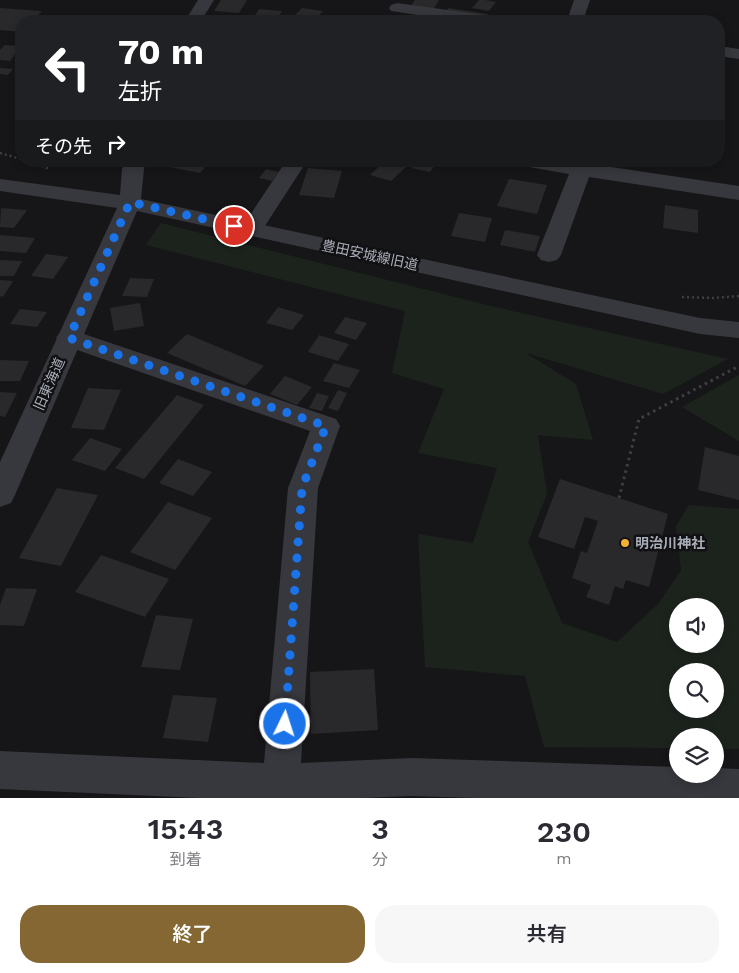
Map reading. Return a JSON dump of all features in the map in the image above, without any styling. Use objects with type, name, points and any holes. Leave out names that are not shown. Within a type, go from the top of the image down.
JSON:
[{"type":"street","points":[[197,15],[206,0]]},
{"type":"street","points":[[577,15],[582,0]]},
{"type":"street","points":[[395,10],[439,15]]},
{"type":"street","points":[[725,53],[739,54]]},
{"type":"street","name":"旧東海道","points":[[0,495],[130,202],[134,167]]},
{"type":"street","points":[[251,230],[293,167]]},
{"type":"street","points":[[567,167],[739,193]]},
{"type":"street","points":[[549,255],[581,169]]},
{"type":"street","points":[[0,179],[130,202]]},
{"type":"street","name":"豊田安城線旧道","points":[[0,185],[130,202],[251,230],[700,326],[739,330]]},
{"type":"street","points":[[69,338],[326,426],[302,488],[281,783]]},
{"type":"street","points":[[0,770],[410,788],[739,788]]},
{"type":"path","points":[[0,153],[15,157]]},
{"type":"path","points":[[619,498],[639,419],[739,366]]},
{"type":"shaded area","points":[[161,223],[495,307],[728,359],[663,394],[526,353],[576,384],[593,440],[538,435],[547,494],[528,542],[562,623],[617,642],[659,603],[681,570],[676,526],[689,505],[739,509],[739,749],[724,749],[724,728],[669,728],[669,748],[544,747],[525,676],[425,667],[418,534],[473,543],[497,468],[418,453],[444,389],[392,373],[405,311],[146,245]]},
{"type":"shaded area","points":[[739,375],[739,441],[682,407]]},
{"type":"building","points":[[221,0],[247,0],[239,13],[214,11]]},
{"type":"building","points":[[415,0],[439,0],[433,10],[410,7]]},
{"type":"building","points":[[479,0],[496,2],[489,11],[472,8]]},
{"type":"building","points":[[0,8],[42,11],[38,15],[15,15],[15,31],[0,30]]},
{"type":"building","points":[[302,8],[323,11],[319,15],[295,15]]},
{"type":"building","points":[[448,8],[488,14],[466,15],[446,12]]},
{"type":"building","points":[[259,9],[282,11],[280,15],[255,15]]},
{"type":"building","points":[[5,45],[15,46],[15,54],[10,61],[0,60],[0,50]]},
{"type":"building","points":[[0,68],[13,69],[8,75],[0,74]]},
{"type":"building","points":[[170,167],[205,167],[200,173]]},
{"type":"building","points":[[379,167],[406,167],[391,181],[370,175]]},
{"type":"building","points":[[412,167],[434,167],[430,172]]},
{"type":"building","points":[[308,168],[342,171],[334,198],[299,195]]},
{"type":"building","points":[[266,169],[279,172],[272,181],[259,178]]},
{"type":"building","points":[[509,179],[547,185],[537,214],[497,206]]},
{"type":"building","points":[[665,205],[698,210],[698,233],[663,228]]},
{"type":"building","points":[[1,208],[27,210],[14,228],[0,227]]},
{"type":"building","points":[[459,213],[492,218],[485,242],[451,236]]},
{"type":"building","points":[[505,230],[540,236],[535,252],[500,245]]},
{"type":"building","points":[[0,235],[35,238],[26,253],[0,251]]},
{"type":"building","points":[[46,254],[68,257],[53,279],[31,276]]},
{"type":"building","points":[[0,260],[22,261],[14,276],[0,276]]},
{"type":"building","points":[[130,278],[154,279],[147,297],[122,296]]},
{"type":"building","points":[[0,280],[13,281],[3,297],[0,296]]},
{"type":"building","points":[[140,303],[144,326],[114,331],[110,308]]},
{"type":"building","points":[[278,307],[304,315],[292,330],[266,323]]},
{"type":"building","points":[[20,309],[47,312],[37,327],[10,324]]},
{"type":"building","points":[[345,317],[367,323],[356,340],[334,333]]},
{"type":"building","points":[[187,334],[264,366],[245,386],[167,353]]},
{"type":"building","points":[[319,335],[349,344],[338,361],[308,352]]},
{"type":"building","points":[[0,360],[29,361],[20,381],[0,381]]},
{"type":"building","points":[[334,363],[360,370],[349,388],[323,381]]},
{"type":"building","points":[[285,376],[312,387],[297,405],[270,394]]},
{"type":"building","points":[[88,388],[121,390],[104,430],[71,428]]},
{"type":"building","points":[[338,390],[347,393],[338,411],[328,408]]},
{"type":"building","points":[[0,392],[17,393],[5,417],[0,416]]},
{"type":"building","points":[[317,393],[329,396],[322,411],[309,408]]},
{"type":"building","points":[[177,395],[204,405],[144,479],[115,468]]},
{"type":"building","points":[[90,438],[122,449],[105,471],[72,460]]},
{"type":"building","points":[[705,447],[739,456],[739,500],[698,490]]},
{"type":"building","points":[[178,459],[212,472],[193,496],[159,483]]},
{"type":"building","name":"明治川神社","points":[[560,479],[668,514],[649,587],[626,580],[623,589],[615,586],[609,605],[586,597],[591,585],[572,578],[581,551],[587,553],[598,521],[585,517],[574,549],[538,537]]},
{"type":"building","points":[[57,488],[98,495],[61,566],[19,558]]},
{"type":"building","points":[[168,502],[212,518],[175,570],[130,552]]},
{"type":"building","points":[[101,555],[169,579],[145,617],[75,592]]},
{"type":"building","points":[[6,588],[37,589],[24,626],[0,625],[0,605]]},
{"type":"building","points":[[156,615],[193,619],[180,670],[141,667]]},
{"type":"building","points":[[374,669],[378,730],[311,734],[310,672]]},
{"type":"building","points":[[173,695],[217,698],[208,742],[163,738]]},
{"type":"place","name":"明治川神社","points":[[625,543]]},
{"type":"route","points":[[234,226],[130,202],[69,338],[326,426],[302,488],[285,724]]}]
